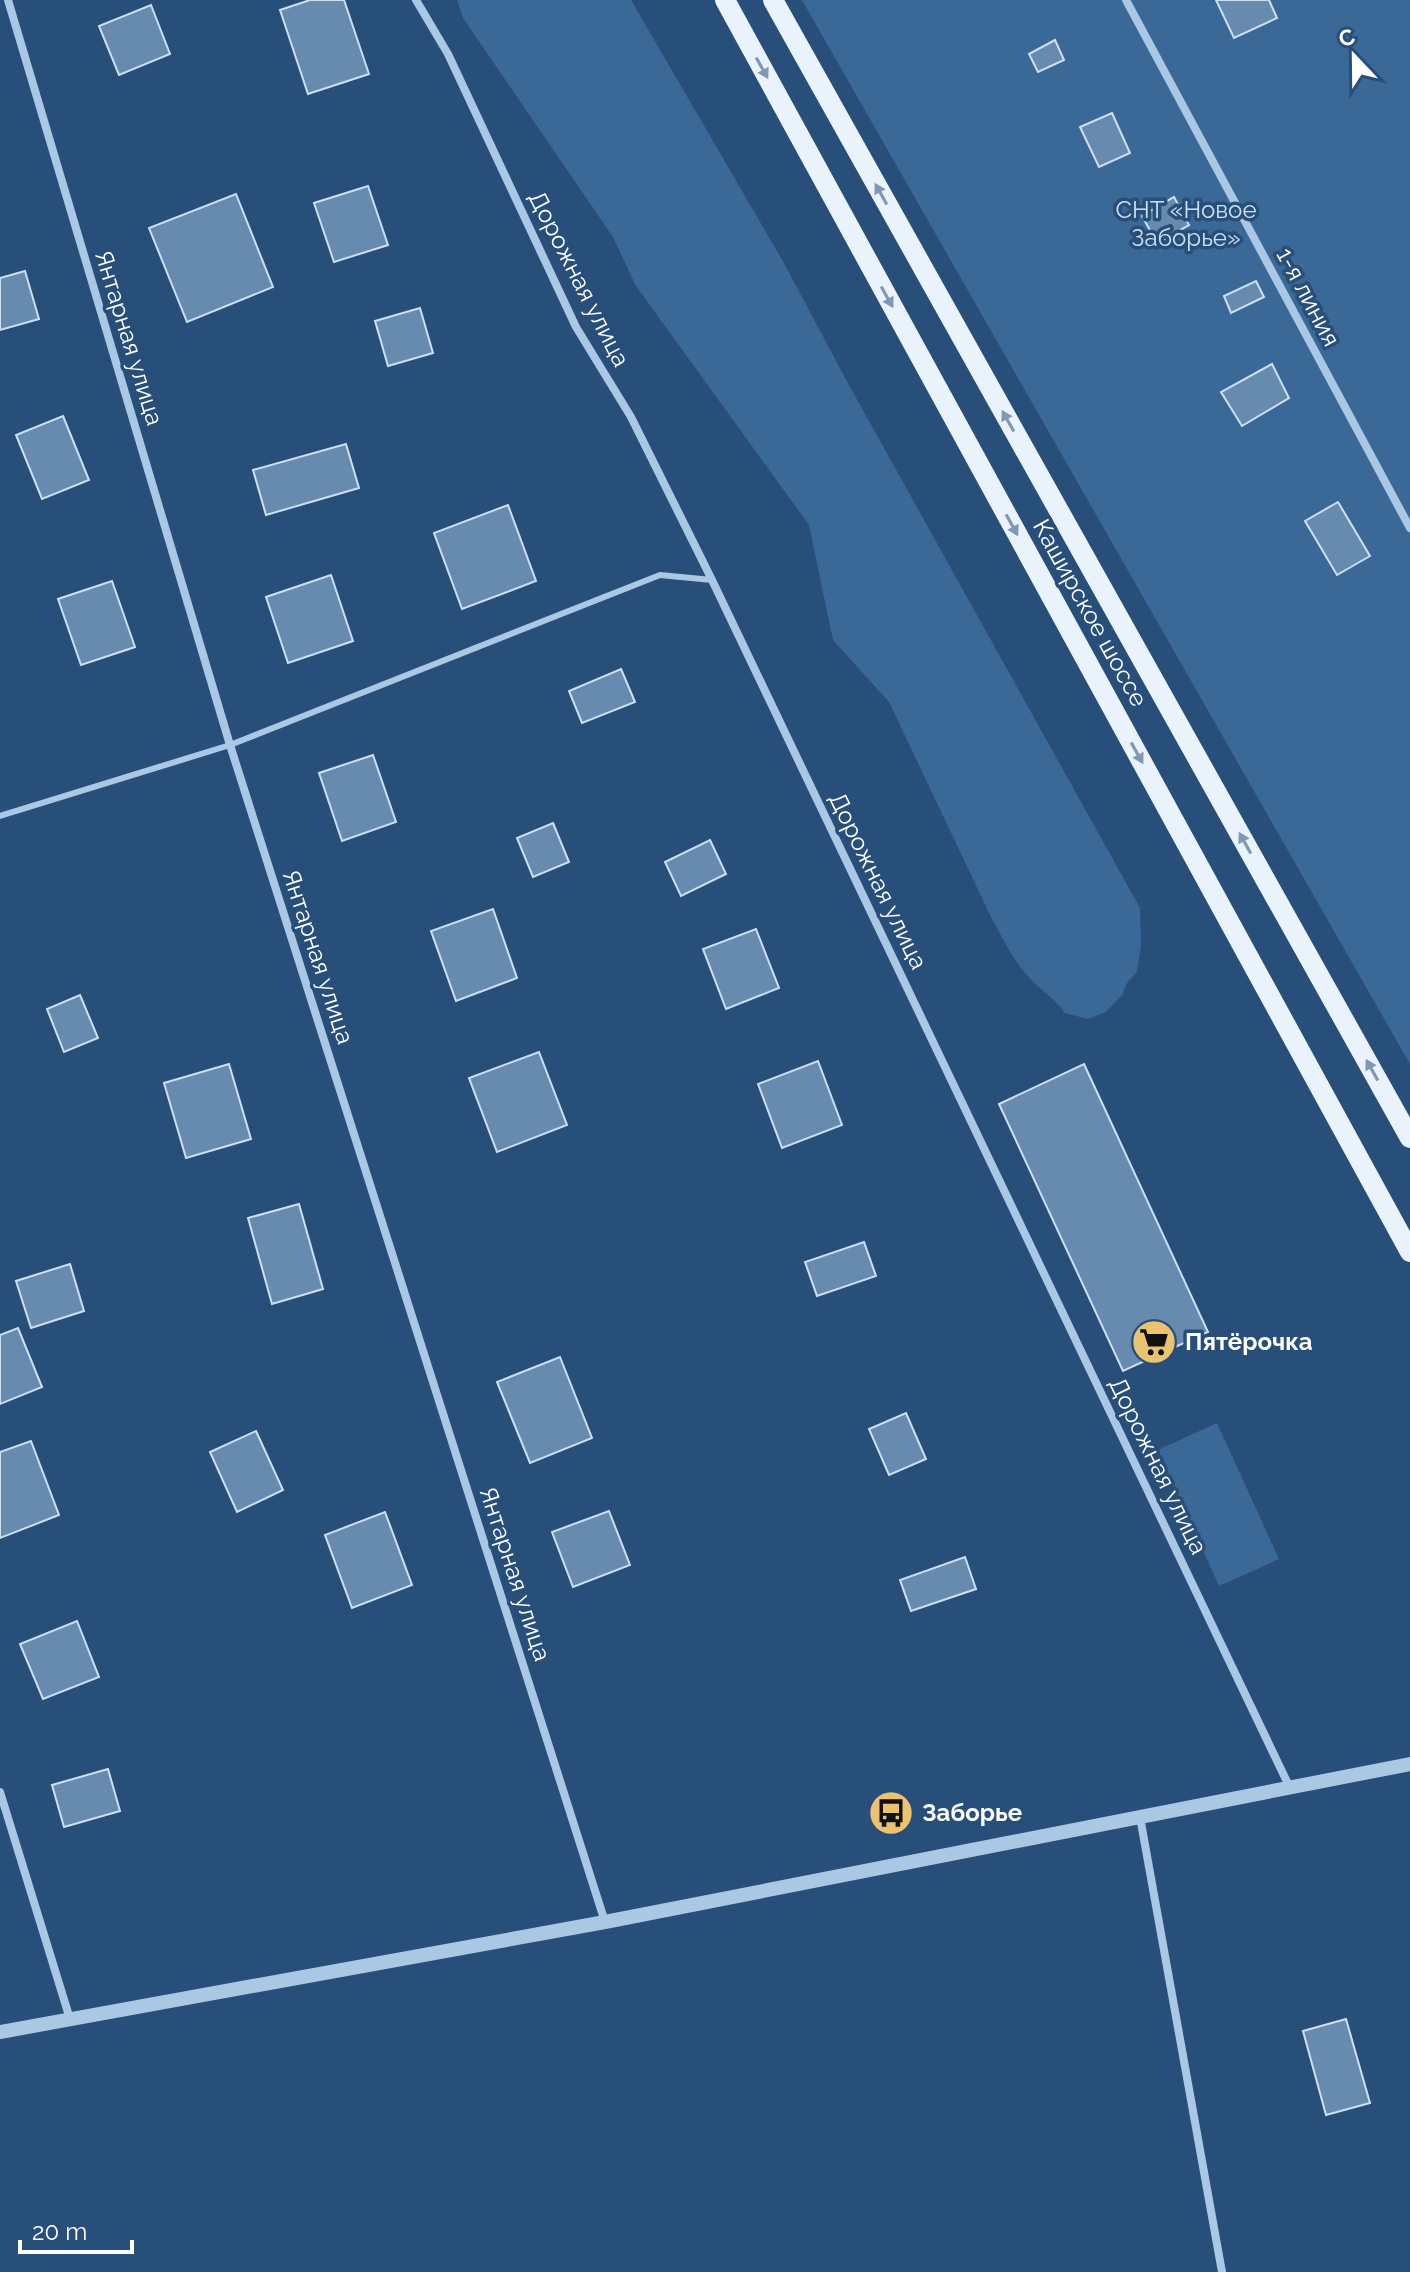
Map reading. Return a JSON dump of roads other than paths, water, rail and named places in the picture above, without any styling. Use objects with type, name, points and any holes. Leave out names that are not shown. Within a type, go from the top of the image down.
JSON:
[{"type":"main road","name":"Каширское шоссе","points":[[725,0],[1410,1252]]},
{"type":"main road","name":"Каширское шоссе","points":[[773,0],[1410,1138]]},
{"type":"street","name":"Янтарная улица","points":[[8,0],[230,745],[605,1922]]},
{"type":"street","name":"Дорожная улица","points":[[416,0],[448,54],[576,327],[631,417],[712,580],[1290,1788]]},
{"type":"street","name":"1-я линия","points":[[1126,0],[1410,528]]},
{"type":"street","points":[[0,2032],[605,1922],[1410,1764]]},
{"type":"street","points":[[0,1792],[70,2019]]},
{"type":"street","points":[[1140,1817],[1222,2272]]},
{"type":"lane","points":[[0,816],[230,745],[660,575],[712,580]]},
{"type":"place","name":"Пятёрочка","points":[[1154,1342]]},
{"type":"place","name":"Заборье","points":[[891,1813]]},
{"type":"park label","name":"СНТ «Новое Заборье»","points":[[1186,224]]}]
